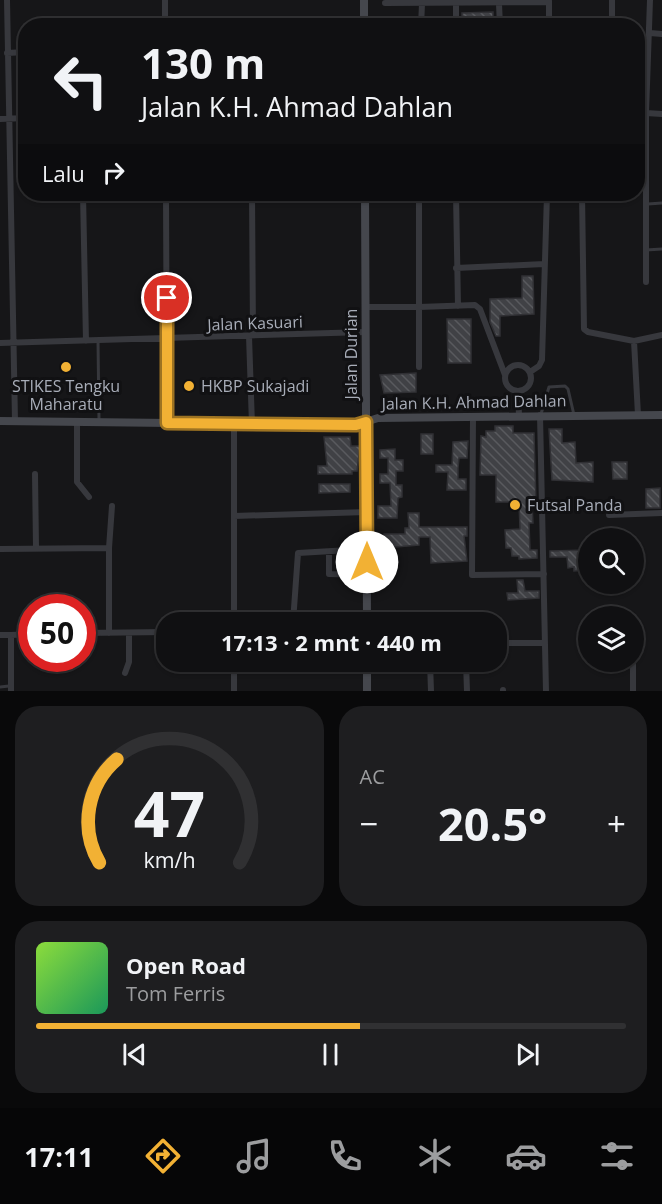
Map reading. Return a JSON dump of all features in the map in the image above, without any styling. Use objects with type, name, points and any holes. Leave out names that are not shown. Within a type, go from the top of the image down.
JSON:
[{"type":"main road","points":[[364,0],[364,18]]},
{"type":"main road","name":"Jalan Durian","points":[[365,201],[367,612]]},
{"type":"main road","name":"Jalan K.H. Ahmad Dahlan","points":[[0,421],[356,425],[378,418],[541,414],[662,415]]},
{"type":"main road","points":[[367,672],[367,691]]},
{"type":"street","points":[[7,0],[15,421]]},
{"type":"street","points":[[165,0],[165,18]]},
{"type":"street","points":[[612,0],[612,18]]},
{"type":"street","points":[[646,282],[646,113],[650,0]]},
{"type":"street","points":[[385,3],[499,4],[549,1],[549,18]]},
{"type":"street","points":[[421,18],[422,4]]},
{"type":"street","points":[[456,4],[456,18]]},
{"type":"street","points":[[499,4],[500,18]]},
{"type":"street","points":[[650,33],[662,34]]},
{"type":"street","points":[[7,53],[18,52]]},
{"type":"street","points":[[646,113],[662,114]]},
{"type":"street","points":[[0,119],[18,118]]},
{"type":"street","points":[[84,201],[86,341]]},
{"type":"street","points":[[166,201],[167,423]]},
{"type":"street","points":[[252,201],[252,425]]},
{"type":"street","points":[[419,201],[419,368]]},
{"type":"street","points":[[456,201],[458,306]]},
{"type":"street","points":[[518,392],[530,385],[530,372],[542,360],[547,201]]},
{"type":"street","points":[[582,201],[583,325],[588,332],[634,341],[662,335]]},
{"type":"street","points":[[456,268],[544,264]]},
{"type":"street","points":[[366,307],[478,306],[506,375],[508,386],[518,392]]},
{"type":"street","name":"Jalan Kasuari","points":[[0,343],[366,332]]},
{"type":"street","points":[[634,341],[638,415]]},
{"type":"street","points":[[506,375],[510,367],[518,365],[530,372]]},
{"type":"street","points":[[518,392],[519,415]]},
{"type":"street","points":[[541,414],[546,691]]},
{"type":"street","points":[[473,416],[472,575],[544,574]]},
{"type":"street","points":[[77,422],[78,483],[89,497]]},
{"type":"street","points":[[234,425],[234,612]]},
{"type":"street","points":[[35,474],[36,548]]},
{"type":"street","points":[[110,633],[109,548],[112,506]]},
{"type":"street","points":[[234,516],[367,512]]},
{"type":"street","points":[[609,515],[662,513]]},
{"type":"street","points":[[0,549],[109,548]]},
{"type":"street","points":[[294,612],[298,553],[367,549]]},
{"type":"street","points":[[329,555],[329,574],[367,575]]},
{"type":"street","points":[[96,633],[156,632]]},
{"type":"street","points":[[126,673],[129,662],[129,633]]},
{"type":"street","points":[[0,635],[18,635]]},
{"type":"street","points":[[11,635],[11,689]]},
{"type":"street","points":[[507,643],[545,643]]},
{"type":"street","points":[[234,672],[234,691]]},
{"type":"street","points":[[430,672],[431,691]]},
{"type":"street","points":[[466,672],[467,691]]},
{"type":"street","points":[[633,672],[633,691]]},
{"type":"lane","points":[[646,204],[662,203]]},
{"type":"lane","points":[[646,250],[662,249]]},
{"type":"lane","points":[[98,341],[99,422]]},
{"type":"lane","points":[[541,414],[549,387],[564,386],[568,389],[574,415]]},
{"type":"lane","points":[[0,687],[11,689]]},
{"type":"building","points":[[493,12],[493,18],[462,18],[462,13]]},
{"type":"building","points":[[522,276],[533,276],[534,314],[500,316],[500,336],[496,336],[490,322],[490,299],[522,298]]},
{"type":"building","points":[[447,319],[471,319],[471,363],[448,363]]},
{"type":"building","points":[[416,373],[416,392],[384,393],[380,375]]},
{"type":"building","points":[[495,426],[513,426],[513,433],[534,433],[536,505],[532,505],[533,523],[529,523],[530,550],[537,550],[537,558],[519,559],[519,556],[512,556],[511,548],[506,548],[505,530],[520,529],[519,502],[496,502],[496,475],[480,475],[481,436],[486,437],[486,431],[495,431]]},
{"type":"building","points":[[549,429],[562,429],[562,443],[575,442],[576,463],[593,462],[593,482],[552,480]]},
{"type":"building","points":[[421,434],[433,434],[433,454],[421,454]]},
{"type":"building","points":[[324,437],[350,437],[351,446],[360,446],[357,471],[352,471],[352,474],[318,474],[318,466],[327,466]]},
{"type":"building","points":[[468,441],[467,458],[459,458],[458,468],[458,479],[466,479],[466,490],[447,490],[448,472],[436,472],[436,465],[452,465],[453,442]]},
{"type":"building","points":[[395,449],[395,460],[403,460],[403,471],[396,471],[396,485],[402,485],[402,497],[398,498],[397,518],[378,518],[378,506],[391,506],[390,483],[380,483],[380,474],[388,474],[388,458],[380,458],[380,450]]},
{"type":"building","points":[[612,462],[627,462],[627,479],[613,479]]},
{"type":"building","points":[[319,484],[350,484],[350,492],[319,493]]},
{"type":"building","points":[[660,488],[660,508],[646,508],[646,489]]},
{"type":"building","points":[[408,513],[419,513],[419,527],[467,527],[467,536],[464,536],[467,561],[431,563],[430,537],[419,537],[419,545],[384,548],[384,534],[405,534],[405,528],[409,528]]},
{"type":"building","points":[[578,550],[578,571],[574,571],[574,567],[568,568],[567,557],[550,557],[550,551]]},
{"type":"building","points":[[517,580],[523,580],[525,591],[539,591],[539,598],[508,600],[507,593],[518,593]]},
{"type":"place","name":"STIKES Tengku Maharatu","points":[[66,367]]},
{"type":"place","name":"HKBP Sukajadi","points":[[189,386]]},
{"type":"place","name":"Futsal Panda","points":[[515,505]]},
{"type":"route","points":[[167,298],[167,423],[356,425],[366,422],[367,562]]}]
